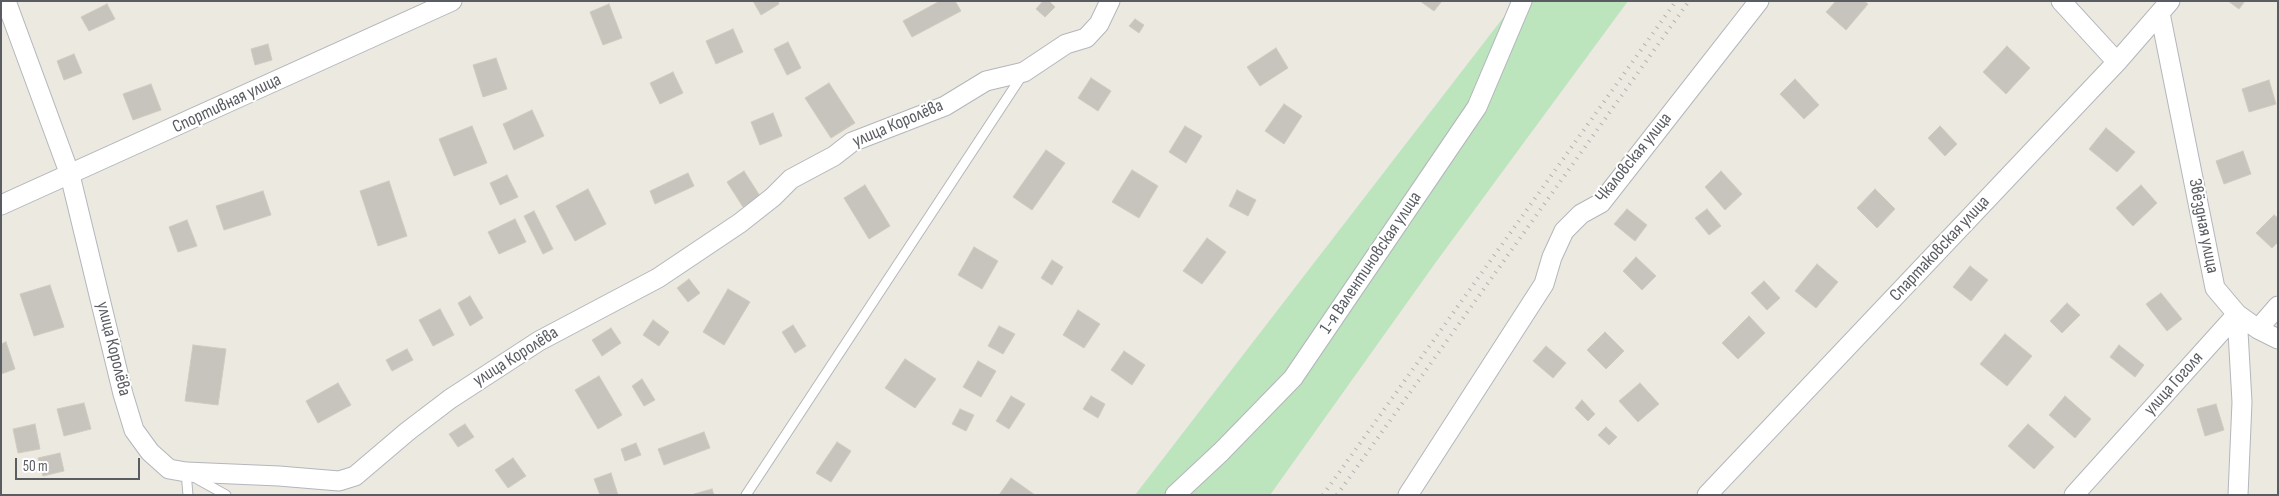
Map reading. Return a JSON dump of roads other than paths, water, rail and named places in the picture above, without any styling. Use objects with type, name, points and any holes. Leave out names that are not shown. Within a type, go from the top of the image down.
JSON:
[{"type":"street","name":"улица Королёва","points":[[6,1],[70,176],[123,394],[134,430],[150,452],[169,469],[186,472],[339,481],[355,476],[408,430],[450,399],[539,341],[658,278],[740,222],[791,179],[834,156],[852,142],[945,106],[986,81],[1024,72],[1066,44],[1086,38],[1099,24],[1110,1]]},
{"type":"street","name":"Спортивная улица","points":[[1,205],[70,176],[452,1]]},
{"type":"street","name":"1-я Валентиновская улица","points":[[1176,495],[1293,378],[1477,107],[1522,1]]},
{"type":"street","name":"Чкаловская улица","points":[[1408,495],[1544,284],[1552,257],[1564,231],[1581,214],[1601,203],[1759,1]]},
{"type":"street","points":[[2061,1],[2117,62]]},
{"type":"street","name":"Спартаковская улица","points":[[1707,495],[2117,62],[2165,7]]},
{"type":"street","name":"Звёздная улица","points":[[2165,7],[2215,288],[2237,314]]},
{"type":"street","points":[[2258,329],[2278,306]]},
{"type":"street","points":[[2237,314],[2258,329],[2278,339]]},
{"type":"street","points":[[2237,314],[2242,402],[2238,495]]},
{"type":"street","name":"улица Гоголя","points":[[2074,495],[2237,314]]},
{"type":"lane","points":[[746,495],[1024,72]]},
{"type":"lane","points":[[186,472],[188,495]]},
{"type":"lane","points":[[186,472],[226,495]]},
{"type":"railway","points":[[1323,495],[1676,1]]},
{"type":"railway","points":[[1337,495],[1689,1]]}]
